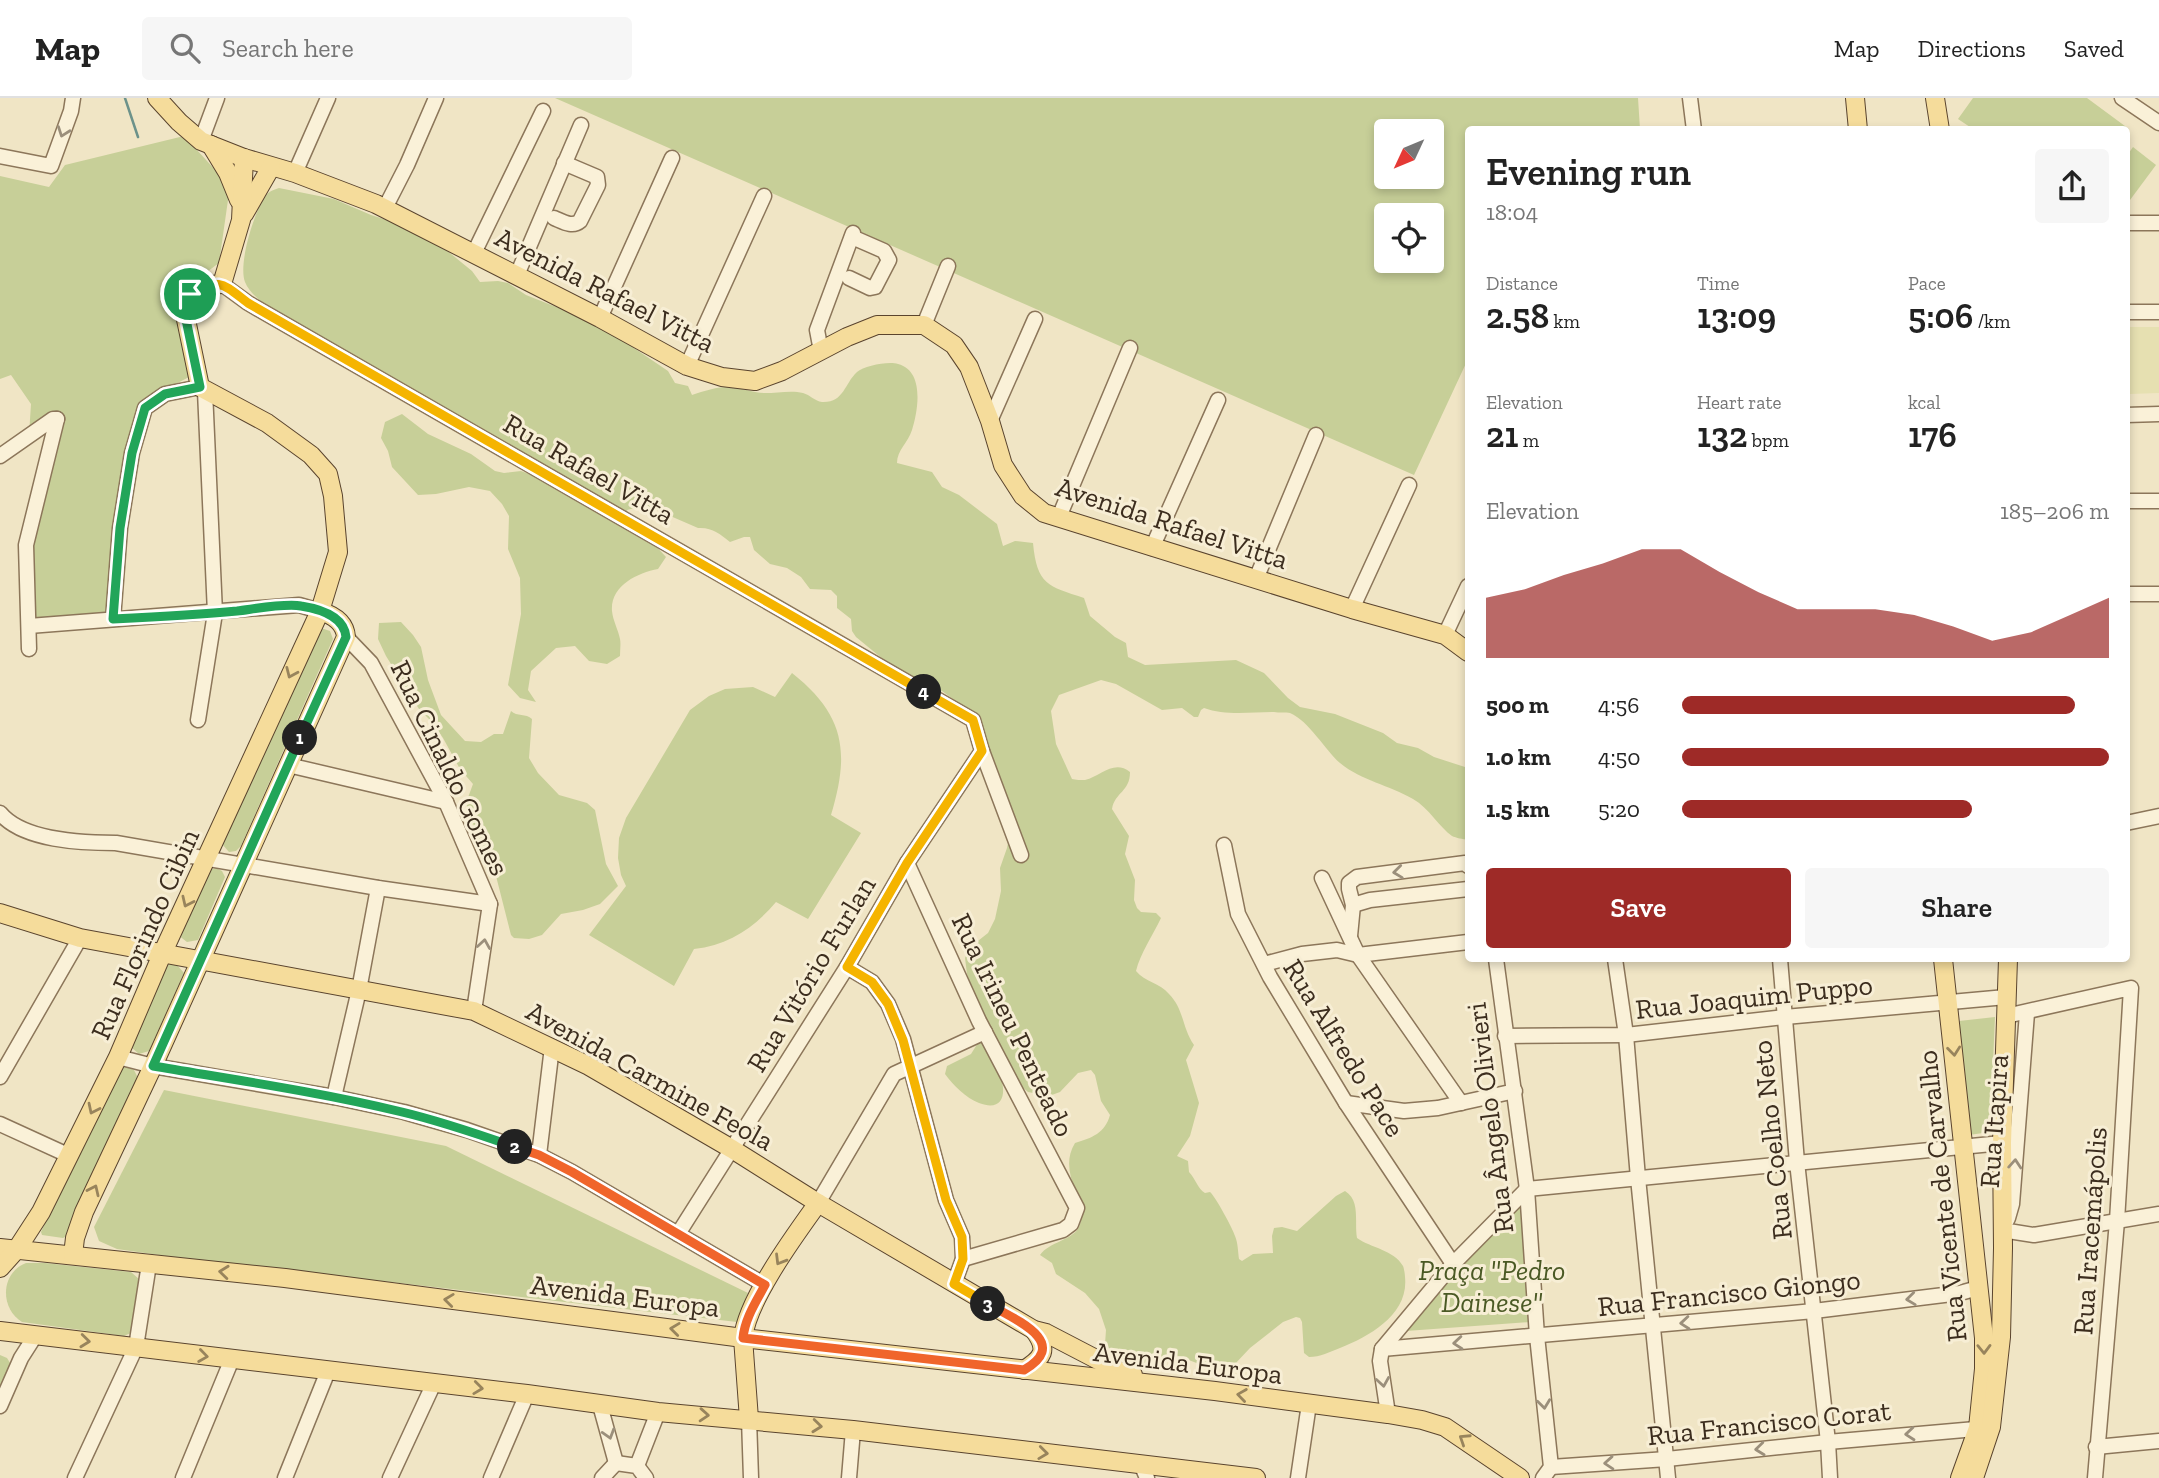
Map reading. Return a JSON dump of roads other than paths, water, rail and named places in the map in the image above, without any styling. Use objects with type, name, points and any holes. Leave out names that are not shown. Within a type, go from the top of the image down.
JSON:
[{"type":"main road","name":"Avenida Rafael Vitta","points":[[157,98],[178,122],[206,143],[295,173],[385,208],[600,318],[687,366],[722,377],[755,381],[782,371],[847,337],[877,326],[924,325],[954,345],[968,367],[990,421],[1003,465],[1023,496],[1044,513],[1352,609],[1445,635],[1465,650]]},
{"type":"main road","points":[[1855,98],[1858,126]]},
{"type":"main road","points":[[1935,98],[1939,126]]},
{"type":"main road","points":[[206,143],[229,173],[241,213]]},
{"type":"main road","points":[[203,389],[183,305],[190,294],[207,285],[222,284],[241,213],[244,158]]},
{"type":"main road","points":[[241,213],[271,167]]},
{"type":"main road","name":"Rua Florindo Cibin","points":[[0,1268],[8,1248],[41,1212],[118,1057],[163,952],[320,611],[338,552],[333,496],[328,474],[311,454],[267,423],[203,389]]},
{"type":"main road","points":[[73,1255],[75,1238],[84,1212],[153,1066],[346,637],[341,623],[330,614],[320,611]]},
{"type":"main road","name":"Avenida Carmine Feola","points":[[0,913],[80,939],[163,952],[474,1011],[589,1066],[1034,1331],[1046,1333],[1121,1372],[1143,1377],[1151,1384]]},
{"type":"main road","name":"Rua Vicente de Carvalho","points":[[1943,962],[1984,1338],[1985,1428]]},
{"type":"main road","points":[[1974,1478],[2001,1337],[2002,1143],[2008,962]]},
{"type":"main road","points":[[749,1419],[744,1326],[765,1285],[818,1203]]},
{"type":"main road","points":[[1972,1233],[1985,1240],[1995,1237],[2001,1230]]},
{"type":"main road","name":"Avenida Europa","points":[[8,1248],[285,1278],[743,1338],[1151,1384],[1422,1420],[1444,1427],[1520,1478]]},
{"type":"main road","points":[[1978,1288],[2003,1248]]},
{"type":"main road","points":[[0,1331],[434,1382],[658,1412],[853,1430],[1144,1471],[1256,1478]]},
{"type":"main road","points":[[1024,1370],[1041,1357],[1042,1340],[1034,1331]]},
{"type":"main road","points":[[1960,1478],[1985,1428]]},
{"type":"street","points":[[0,156],[51,166],[73,98]]},
{"type":"street","points":[[206,143],[217,98]]},
{"type":"street","points":[[295,173],[328,98]]},
{"type":"street","points":[[385,208],[436,98]]},
{"type":"street","points":[[1690,98],[1694,126]]},
{"type":"street","points":[[2122,98],[2159,122]]},
{"type":"street","points":[[474,253],[543,111]]},
{"type":"street","points":[[517,275],[581,125]]},
{"type":"street","points":[[600,318],[672,158]]},
{"type":"street","points":[[554,218],[577,225],[598,185],[597,177],[591,173],[564,163]]},
{"type":"street","points":[[687,366],[764,196]]},
{"type":"street","points":[[2130,223],[2159,223]]},
{"type":"street","points":[[821,351],[817,330],[853,235],[884,251],[889,260],[875,288],[849,278]]},
{"type":"street","points":[[924,325],[948,266]]},
{"type":"street","name":"Rua Rafael Vitta","points":[[222,284],[248,303],[973,720],[1021,855]]},
{"type":"street","points":[[2130,312],[2159,312]]},
{"type":"street","points":[[990,421],[1035,319]]},
{"type":"street","points":[[1059,517],[1130,348]]},
{"type":"street","points":[[113,619],[121,519],[132,453],[145,408],[165,394],[203,389],[215,613],[198,720]]},
{"type":"street","points":[[1152,548],[1218,400]]},
{"type":"street","points":[[2130,415],[2159,414]]},
{"type":"street","points":[[0,456],[53,419],[57,419],[26,545],[29,649]]},
{"type":"street","points":[[1256,579],[1316,435]]},
{"type":"street","points":[[1352,609],[1409,485]]},
{"type":"street","points":[[2130,501],[2159,501]]},
{"type":"street","points":[[1445,635],[1465,592]]},
{"type":"street","points":[[2130,594],[2159,594]]},
{"type":"street","points":[[29,626],[299,605],[320,611]]},
{"type":"street","name":"Rua Cinaldo Gomes","points":[[346,637],[371,663],[446,802],[490,904],[474,1011]]},
{"type":"street","name":"Rua Vitório Furlan","points":[[678,1234],[847,967],[907,863],[981,745]]},
{"type":"street","points":[[288,765],[446,802]]},
{"type":"street","points":[[0,813],[6,820],[32,833],[79,843],[116,843],[378,888],[490,904]]},
{"type":"street","points":[[2130,822],[2159,816]]},
{"type":"street","name":"Rua Alfredo Pace","points":[[1224,845],[1238,914],[1264,964],[1346,1103],[1453,1264]]},
{"type":"street","name":"Rua Irineu Penteado","points":[[907,863],[985,1032],[1077,1208],[1071,1224],[1063,1230],[963,1259]]},
{"type":"street","points":[[1349,938],[1353,905],[1349,883],[1357,877],[1465,863]]},
{"type":"street","points":[[1322,878],[1357,955],[1461,1103]]},
{"type":"street","points":[[334,1097],[359,990],[378,888]]},
{"type":"street","points":[[1353,905],[1370,900],[1465,889]]},
{"type":"street","points":[[0,1077],[80,939]]},
{"type":"street","points":[[1264,964],[1302,954],[1337,950],[1357,955],[1465,942]]},
{"type":"street","name":"Rua Ângelo Olivieri","points":[[1496,962],[1527,1189],[1547,1472]]},
{"type":"street","points":[[1615,962],[1626,1035],[1668,1478]]},
{"type":"street","name":"Rua Coelho Neto","points":[[1780,962],[1797,1162],[1830,1478]]},
{"type":"street","points":[[847,967],[872,982],[888,1004],[903,1040],[946,1200],[962,1237],[963,1259],[954,1284]]},
{"type":"street","name":"Rua Iracemápolis","points":[[2027,1013],[2132,988],[2117,1221],[2095,1478]]},
{"type":"street","name":"Rua Joaquim Puppo","points":[[1506,1036],[1626,1035],[2006,997]]},
{"type":"street","points":[[2006,1016],[2027,1013]]},
{"type":"street","name":"Rua Itapira","points":[[2001,1230],[2012,1204],[2027,1013]]},
{"type":"street","points":[[818,1203],[894,1074],[985,1032]]},
{"type":"street","points":[[539,1155],[552,1047]]},
{"type":"street","points":[[118,1057],[153,1066],[334,1097],[429,1119],[539,1155],[765,1285]]},
{"type":"street","points":[[1346,1103],[1404,1111],[1461,1103],[1515,1091]]},
{"type":"street","points":[[0,1124],[70,1156]]},
{"type":"street","points":[[1388,1415],[1380,1361],[1382,1349],[1453,1264],[1527,1189],[2002,1143]]},
{"type":"street","points":[[2003,1248],[2034,1235],[2159,1214]]},
{"type":"street","points":[[2001,1230],[2034,1235]]},
{"type":"street","points":[[75,1478],[136,1346],[149,1264]]},
{"type":"street","name":"Rua Francisco Giongo","points":[[1382,1349],[1814,1311],[1960,1293],[1978,1288]]},
{"type":"street","points":[[0,1406],[21,1357],[34,1336]]},
{"type":"street","points":[[183,1478],[232,1359]]},
{"type":"street","points":[[285,1478],[328,1371]]},
{"type":"street","points":[[390,1478],[434,1382]]},
{"type":"street","points":[[491,1478],[527,1394]]},
{"type":"street","points":[[1298,1478],[1309,1404]]},
{"type":"street","points":[[600,1405],[616,1463]]},
{"type":"street","points":[[616,1463],[641,1472],[658,1412]]},
{"type":"street","points":[[749,1419],[751,1478]]},
{"type":"street","name":"Rua Francisco Corat","points":[[1547,1472],[1985,1428]]},
{"type":"street","points":[[849,1478],[853,1430]]},
{"type":"street","points":[[2096,1447],[2159,1441]]},
{"type":"street","points":[[602,1478],[616,1463]]},
{"type":"waterway","points":[[125,98],[138,137]]},
{"type":"park label","name":"Praça \"Pedro Dainese\"","points":[[1492,1286]]}]
